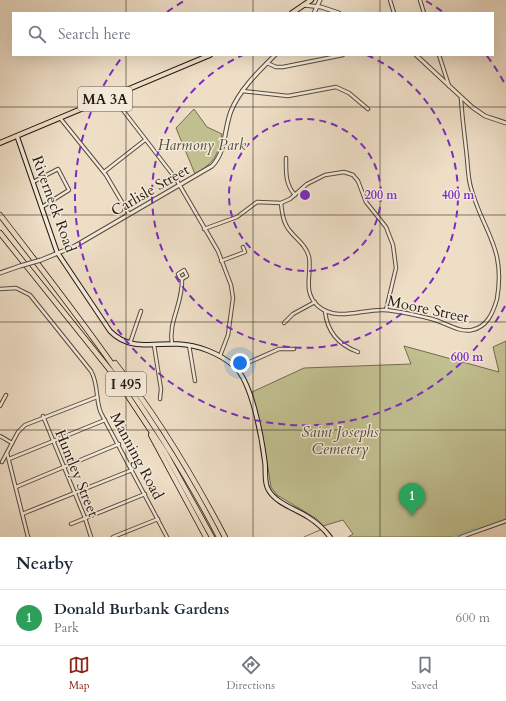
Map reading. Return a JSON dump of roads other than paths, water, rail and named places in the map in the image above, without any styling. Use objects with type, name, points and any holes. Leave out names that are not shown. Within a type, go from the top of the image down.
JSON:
[{"type":"highway","name":"I 495","points":[[0,215],[85,325],[161,436],[219,537]]},
{"type":"highway","name":"I 495","points":[[0,233],[76,326],[131,401],[165,452],[212,537]]},
{"type":"highway","points":[[85,325],[147,405],[227,537]]},
{"type":"highway","points":[[131,401],[192,509],[206,537]]},
{"type":"highway","points":[[192,509],[203,537]]},
{"type":"main road","points":[[293,12],[311,0]]},
{"type":"main road","name":"MA 3A","points":[[0,143],[208,56]]},
{"type":"main road","name":"Riverneck Road","points":[[17,136],[58,254],[110,331],[120,340],[130,344],[172,344],[189,345],[200,348],[220,357],[236,368],[244,378],[250,393],[261,441],[266,481],[269,491],[278,499],[311,519],[330,537]]},
{"type":"street","points":[[314,12],[320,0]]},
{"type":"street","points":[[390,0],[394,12]]},
{"type":"street","points":[[420,0],[424,12]]},
{"type":"street","points":[[303,5],[335,12]]},
{"type":"street","name":"Carlisle Street","points":[[0,273],[58,254],[83,242],[179,185],[206,171],[217,161],[222,151],[230,114],[242,91],[274,56]]},
{"type":"street","points":[[267,63],[276,67],[283,67],[338,56]]},
{"type":"street","points":[[417,56],[461,98],[485,116],[506,123]]},
{"type":"street","points":[[439,56],[450,88]]},
{"type":"street","points":[[438,76],[446,73]]},
{"type":"street","points":[[242,91],[288,96],[336,87],[348,93],[368,109]]},
{"type":"street","points":[[112,96],[179,185],[204,229],[215,245],[231,285],[233,298],[228,334],[220,357]]},
{"type":"street","name":"Moore Street","points":[[324,311],[341,314],[366,310],[386,310],[421,316],[459,330],[471,331],[486,323],[497,300],[501,274],[500,258],[496,242],[471,189],[461,98]]},
{"type":"street","points":[[60,118],[104,172],[129,214]]},
{"type":"street","points":[[104,172],[144,140]]},
{"type":"street","points":[[286,158],[287,181],[290,190],[295,195]]},
{"type":"street","points":[[33,182],[58,169],[68,186],[69,190],[41,208]]},
{"type":"street","points":[[204,229],[237,217],[257,202],[281,203],[290,199],[307,184],[317,178],[335,172],[344,172],[353,175],[358,181],[366,202],[386,227],[393,245],[396,268],[386,310]]},
{"type":"street","points":[[281,203],[286,225],[302,243],[309,257],[308,288],[315,302],[324,311],[329,325],[338,341],[342,345],[358,352]]},
{"type":"street","points":[[221,261],[245,252],[243,247]]},
{"type":"street","points":[[172,344],[172,325],[182,297],[182,279]]},
{"type":"street","name":"Manning Road","points":[[0,290],[11,288],[21,289],[34,299],[91,371],[96,379],[99,407],[167,537]]},
{"type":"street","points":[[284,323],[293,314],[315,302]]},
{"type":"street","points":[[130,344],[141,311]]},
{"type":"street","points":[[154,345],[161,390],[160,399]]},
{"type":"street","points":[[189,345],[196,381]]},
{"type":"street","points":[[236,368],[279,349],[294,349]]},
{"type":"street","points":[[0,406],[6,395]]},
{"type":"street","points":[[2,462],[23,426],[44,416],[97,397]]},
{"type":"street","name":"Huntley Street","points":[[44,416],[52,442],[75,493],[91,537]]},
{"type":"street","points":[[9,459],[105,420]]},
{"type":"street","points":[[0,436],[12,443]]},
{"type":"street","points":[[16,487],[119,444]]},
{"type":"street","points":[[7,453],[28,537]]},
{"type":"street","points":[[22,514],[132,470]]},
{"type":"street","points":[[71,524],[145,494]]},
{"type":"street","points":[[113,537],[158,519]]},
{"type":"street","points":[[461,537],[506,521]]},
{"type":"waterway","points":[[454,537],[478,528]]},
{"type":"waterway","points":[[304,537],[320,530]]},
{"type":"place","name":"Donald Burbank Gardens","points":[[412,516]]},
{"type":"park label","name":"Harmony Park","points":[[202,145]]},
{"type":"park label","name":"Saint Josephs Cemetery","points":[[340,440]]}]
